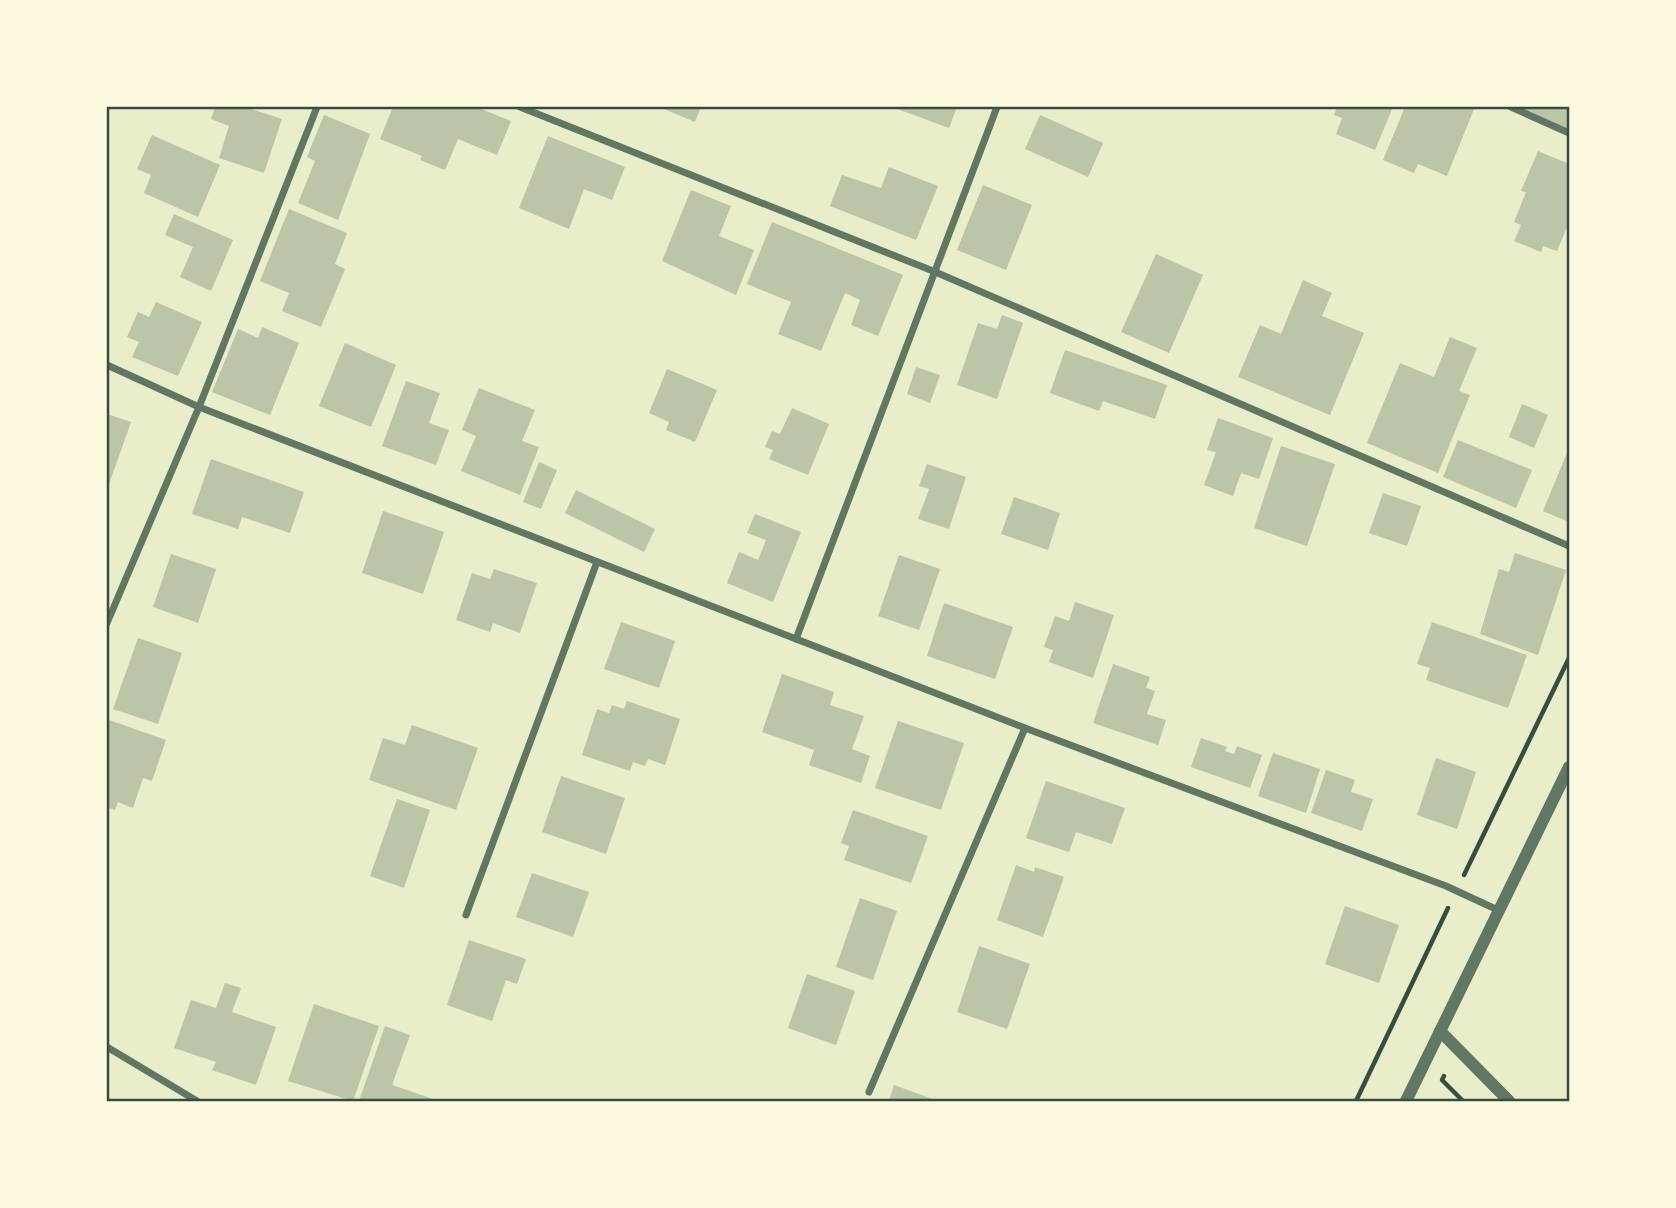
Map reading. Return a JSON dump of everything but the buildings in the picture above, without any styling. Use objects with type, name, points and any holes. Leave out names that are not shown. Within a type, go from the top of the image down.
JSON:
[{"type":"street","points":[[107,624],[199,407],[317,107]]},
{"type":"street","points":[[520,107],[933,271],[1569,546]]},
{"type":"street","points":[[796,639],[996,107]]},
{"type":"street","points":[[1511,107],[1569,133]]},
{"type":"street","points":[[107,365],[199,407],[1025,729],[1446,886],[1500,911]]},
{"type":"street","points":[[466,915],[597,562]]},
{"type":"street","points":[[869,1093],[1025,729]]},
{"type":"street","points":[[1406,1101],[1569,767]]},
{"type":"street","points":[[1440,1031],[1509,1101]]},
{"type":"street","points":[[107,1047],[197,1101]]}]
